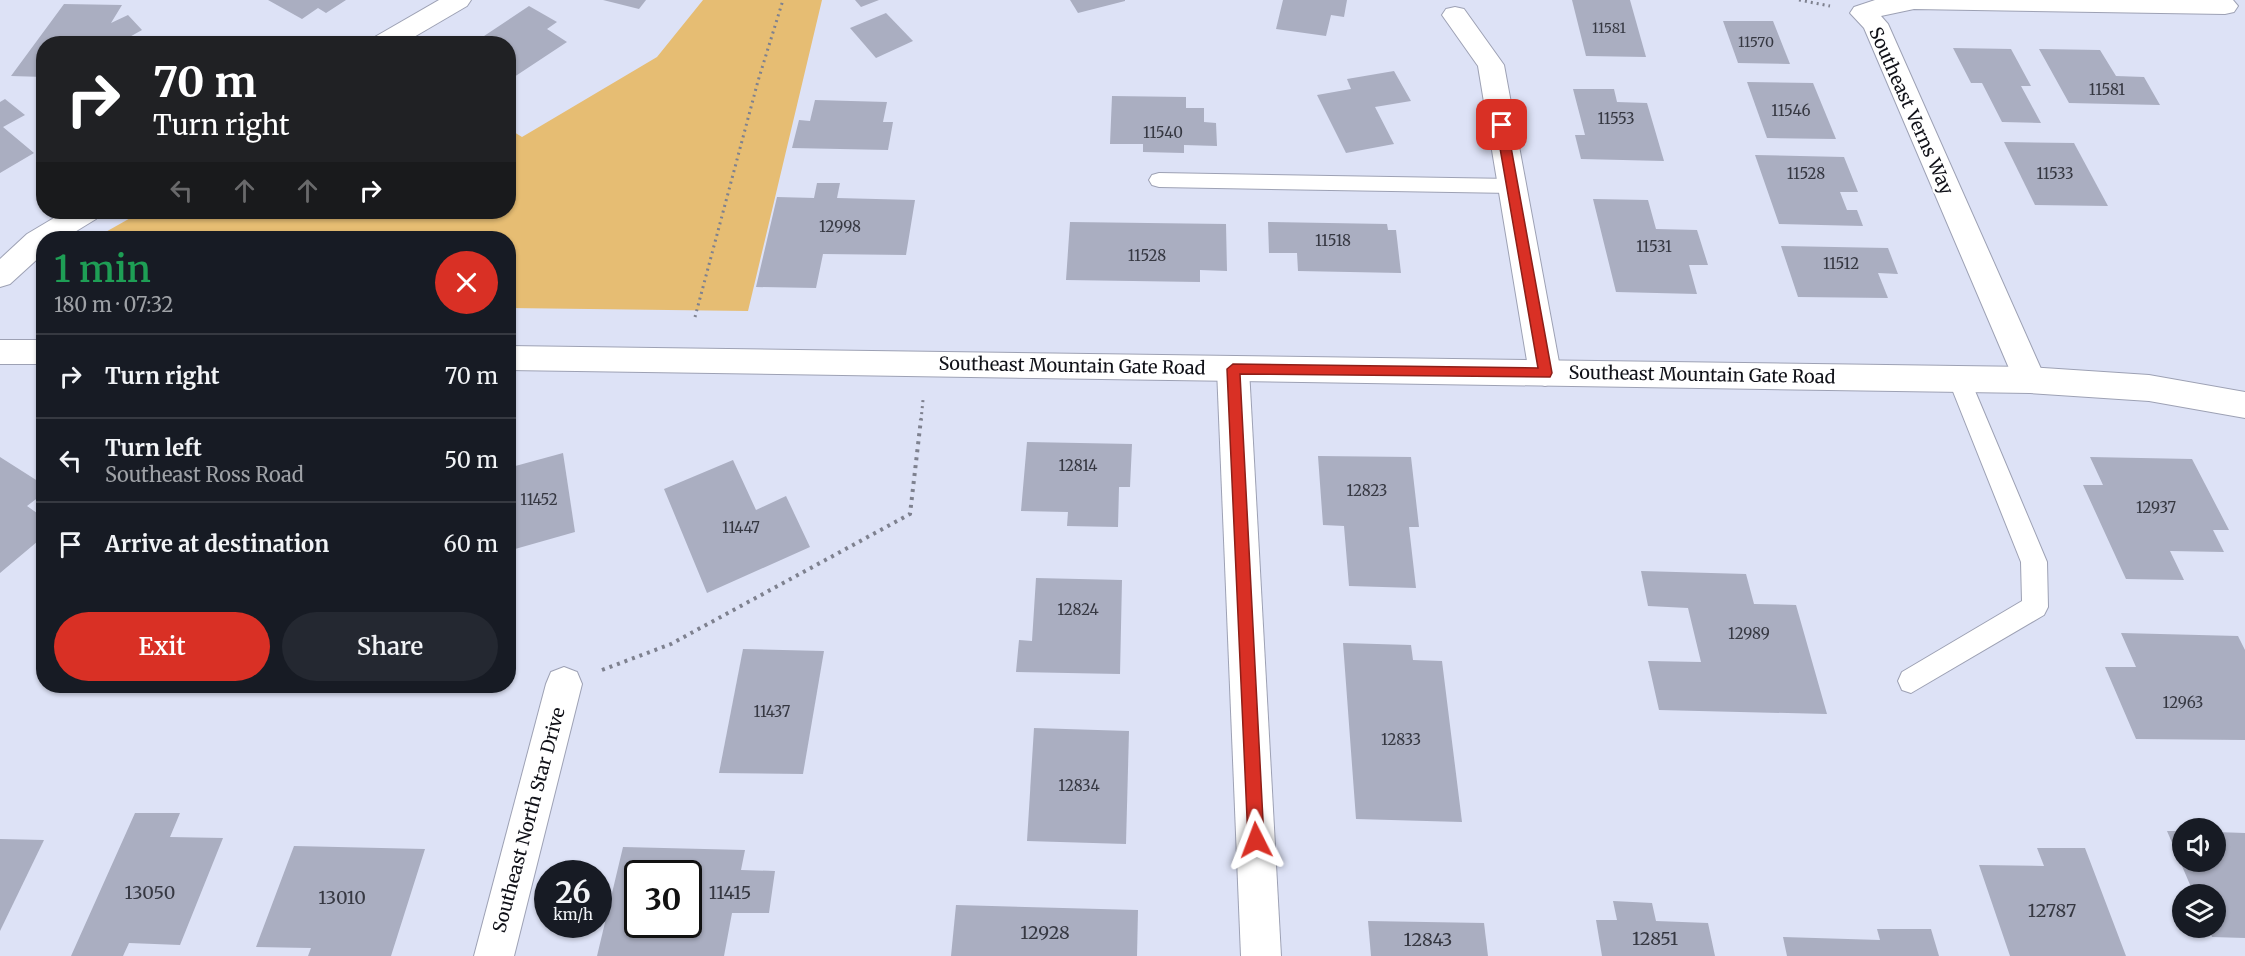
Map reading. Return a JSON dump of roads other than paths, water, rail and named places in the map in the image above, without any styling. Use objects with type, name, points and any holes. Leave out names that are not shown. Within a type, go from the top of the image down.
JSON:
[{"type":"street","points":[[396,36],[458,0]]},
{"type":"street","name":"Southeast Verns Way","points":[[2030,380],[1875,24],[1863,13],[1892,3],[1914,1],[2225,6]]},
{"type":"street","points":[[1455,15],[1491,65],[1545,373]]},
{"type":"street","points":[[56,231],[75,219]]},
{"type":"street","points":[[0,276],[36,244]]},
{"type":"street","points":[[0,352],[36,352]]},
{"type":"street","name":"Southeast Mountain Gate Road","points":[[516,358],[2030,380],[2150,388],[2245,405]]},
{"type":"street","points":[[1233,369],[1262,956]]},
{"type":"street","name":"Southeast North Star Drive","points":[[494,956],[564,684]]},
{"type":"lane","points":[[1159,180],[1512,186]]},
{"type":"lane","points":[[1911,681],[2035,607],[2034,562],[1959,379]]}]
